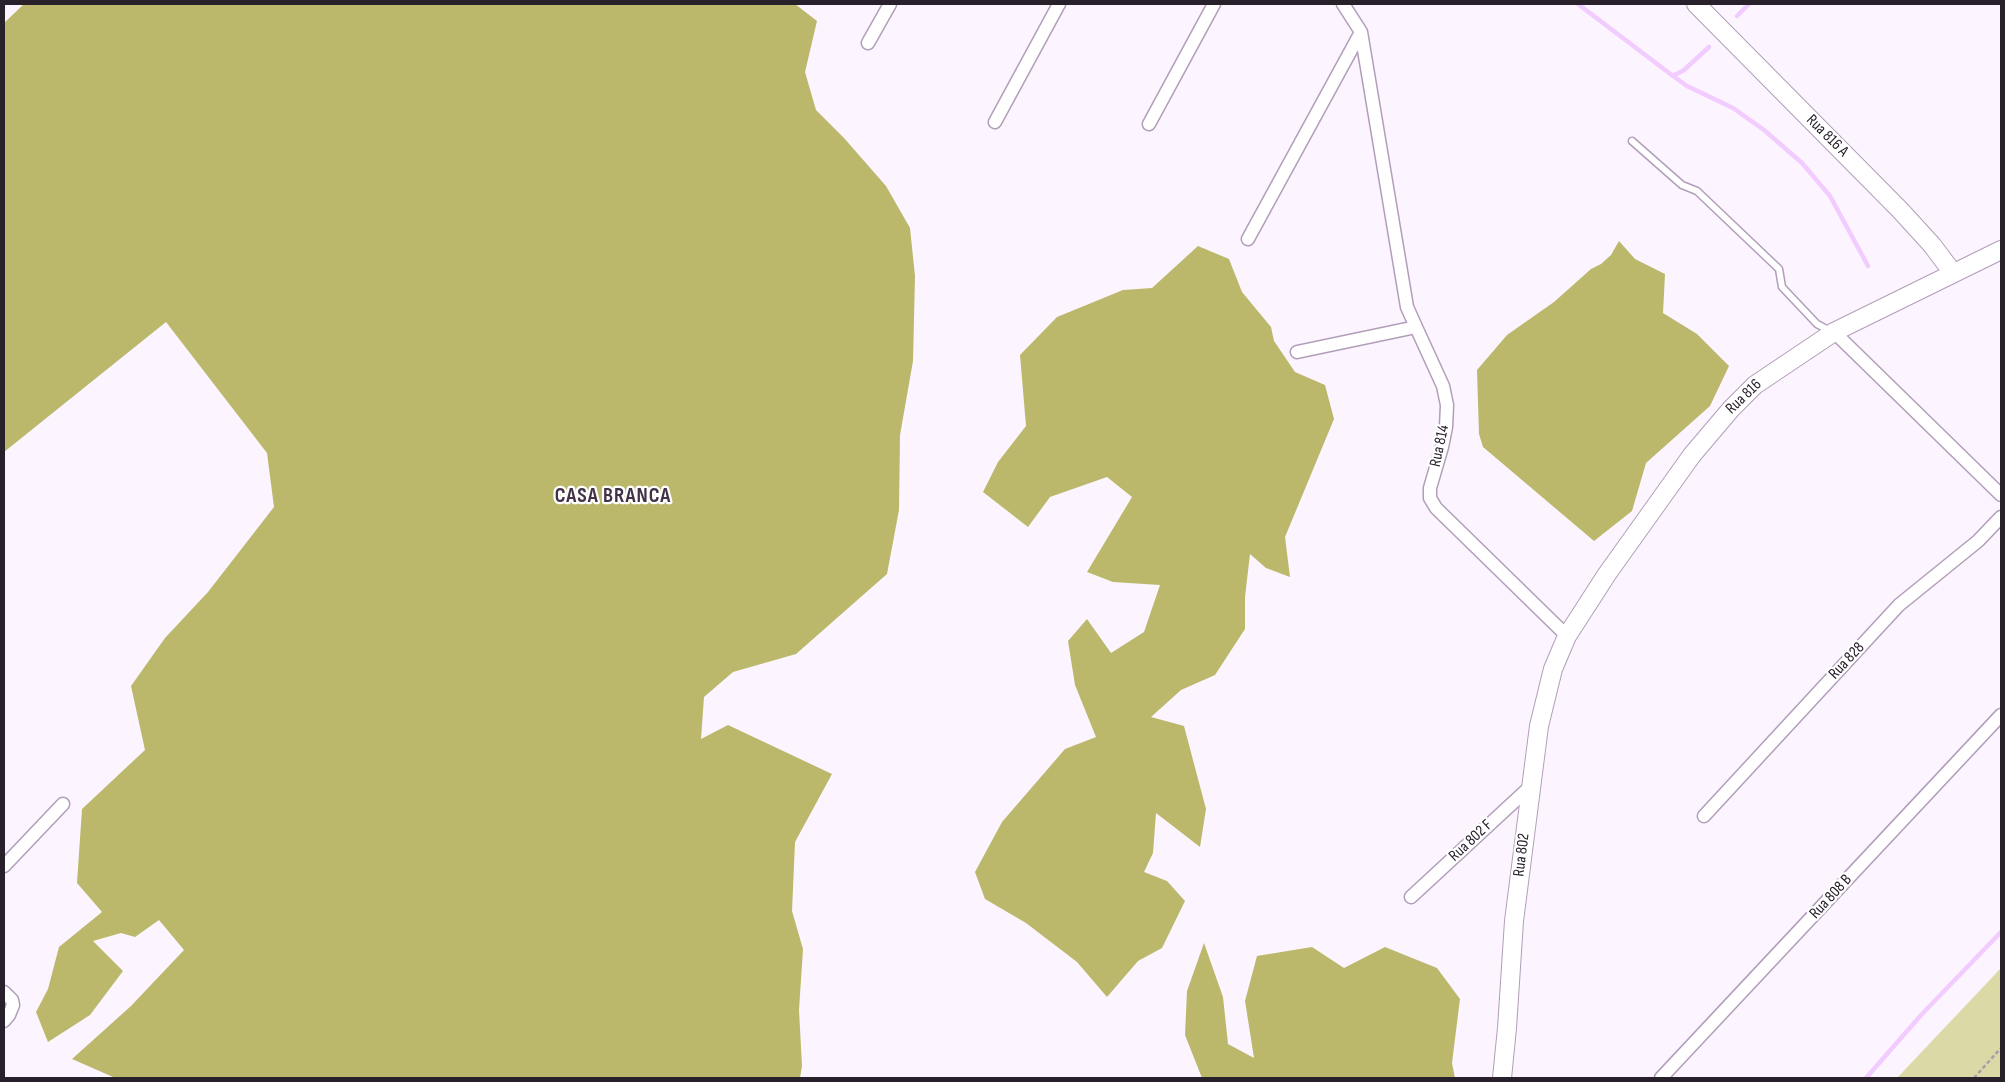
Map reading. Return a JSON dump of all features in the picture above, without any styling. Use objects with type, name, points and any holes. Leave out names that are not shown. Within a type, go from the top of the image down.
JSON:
[{"type":"main road","name":"Rua 816 A","points":[[1696,4],[1900,210],[1932,245],[1954,273]]},
{"type":"main road","name":"Rua 816","points":[[1567,636],[1656,504],[1692,455],[1731,409],[1755,385],[1834,332],[2001,250]]},
{"type":"main road","name":"Rua 802","points":[[1502,1078],[1514,921],[1539,726],[1553,669],[1567,636]]},
{"type":"street","points":[[868,43],[890,4]]},
{"type":"street","points":[[995,122],[1059,4]]},
{"type":"street","points":[[1149,124],[1214,4]]},
{"type":"street","points":[[1297,352],[1416,327],[1407,307],[1361,32],[1343,4]]},
{"type":"street","points":[[1248,239],[1361,32]]},
{"type":"street","name":"Rua 814","points":[[1416,327],[1443,386],[1447,405],[1446,427],[1430,488],[1430,498],[1436,508],[1567,636]]},
{"type":"street","points":[[1834,332],[2001,495]]},
{"type":"street","name":"Rua 828","points":[[1704,816],[1899,605],[1978,541],[2001,517]]},
{"type":"street","name":"Rua 808 B","points":[[1661,1078],[2001,715]]},
{"type":"street","name":"Rua 802 F","points":[[1411,897],[1531,786]]},
{"type":"street","points":[[4,866],[63,804]]},
{"type":"street","points":[[4,992],[12,1000],[13,1005],[4,1021]]},
{"type":"lane","points":[[1632,141],[1682,185],[1697,191],[1779,269],[1782,287],[1817,324],[1834,332]]},
{"type":"path","points":[[1974,1078],[2001,1048]]},
{"type":"green space","points":[[2001,968],[2001,1078],[1897,1078]]},
{"type":"shaded area","points":[[24,4],[795,4],[817,21],[805,72],[816,110],[844,138],[886,186],[910,228],[915,276],[913,361],[900,435],[899,510],[887,574],[796,654],[733,672],[704,697],[701,739],[728,725],[832,774],[795,842],[792,911],[803,949],[799,1010],[802,1066],[800,1078],[136,1078],[113,1077],[72,1059],[131,1006],[184,950],[159,920],[135,937],[121,933],[93,941],[123,971],[90,1015],[48,1042],[36,1012],[48,989],[59,947],[102,912],[77,883],[82,809],[145,750],[131,686],[165,638],[208,592],[274,507],[267,453],[166,322],[4,452],[4,23]]},
{"type":"shaded area","points":[[1619,241],[1635,259],[1665,274],[1663,313],[1697,334],[1729,366],[1710,406],[1646,463],[1632,511],[1594,541],[1483,447],[1479,434],[1477,370],[1507,335],[1554,302],[1591,269],[1601,264],[1611,255]]},
{"type":"shaded area","points":[[1198,246],[1229,259],[1242,292],[1271,327],[1274,341],[1295,372],[1325,385],[1334,419],[1285,537],[1290,577],[1266,568],[1250,554],[1245,597],[1245,629],[1215,675],[1181,690],[1151,717],[1184,726],[1206,809],[1200,847],[1156,813],[1153,853],[1144,872],[1167,881],[1185,901],[1162,948],[1138,961],[1107,997],[1077,962],[1026,923],[985,899],[975,872],[1002,822],[1065,749],[1096,737],[1075,685],[1068,641],[1087,619],[1111,653],[1144,632],[1160,585],[1113,582],[1087,572],[1132,497],[1107,477],[1050,497],[1028,527],[983,492],[998,462],[1026,426],[1020,355],[1057,317],[1123,290],[1152,288]]},
{"type":"shaded area","points":[[1204,943],[1223,997],[1228,1044],[1254,1058],[1245,1001],[1257,956],[1312,947],[1344,968],[1385,947],[1437,968],[1460,999],[1452,1063],[1455,1078],[1202,1078],[1185,1035],[1187,991]]},
{"type":"waterway","points":[[1578,4],[1673,76],[1684,70],[1709,47]]},
{"type":"waterway","points":[[1737,16],[1749,4]]},
{"type":"waterway","points":[[1673,76],[1687,86],[1733,108],[1764,130],[1802,163],[1830,196],[1868,266]]},
{"type":"waterway","points":[[1866,1078],[1922,1014],[2001,932]]},
{"type":"district","name":"CASA BRANCA","points":[[613,497]]}]
